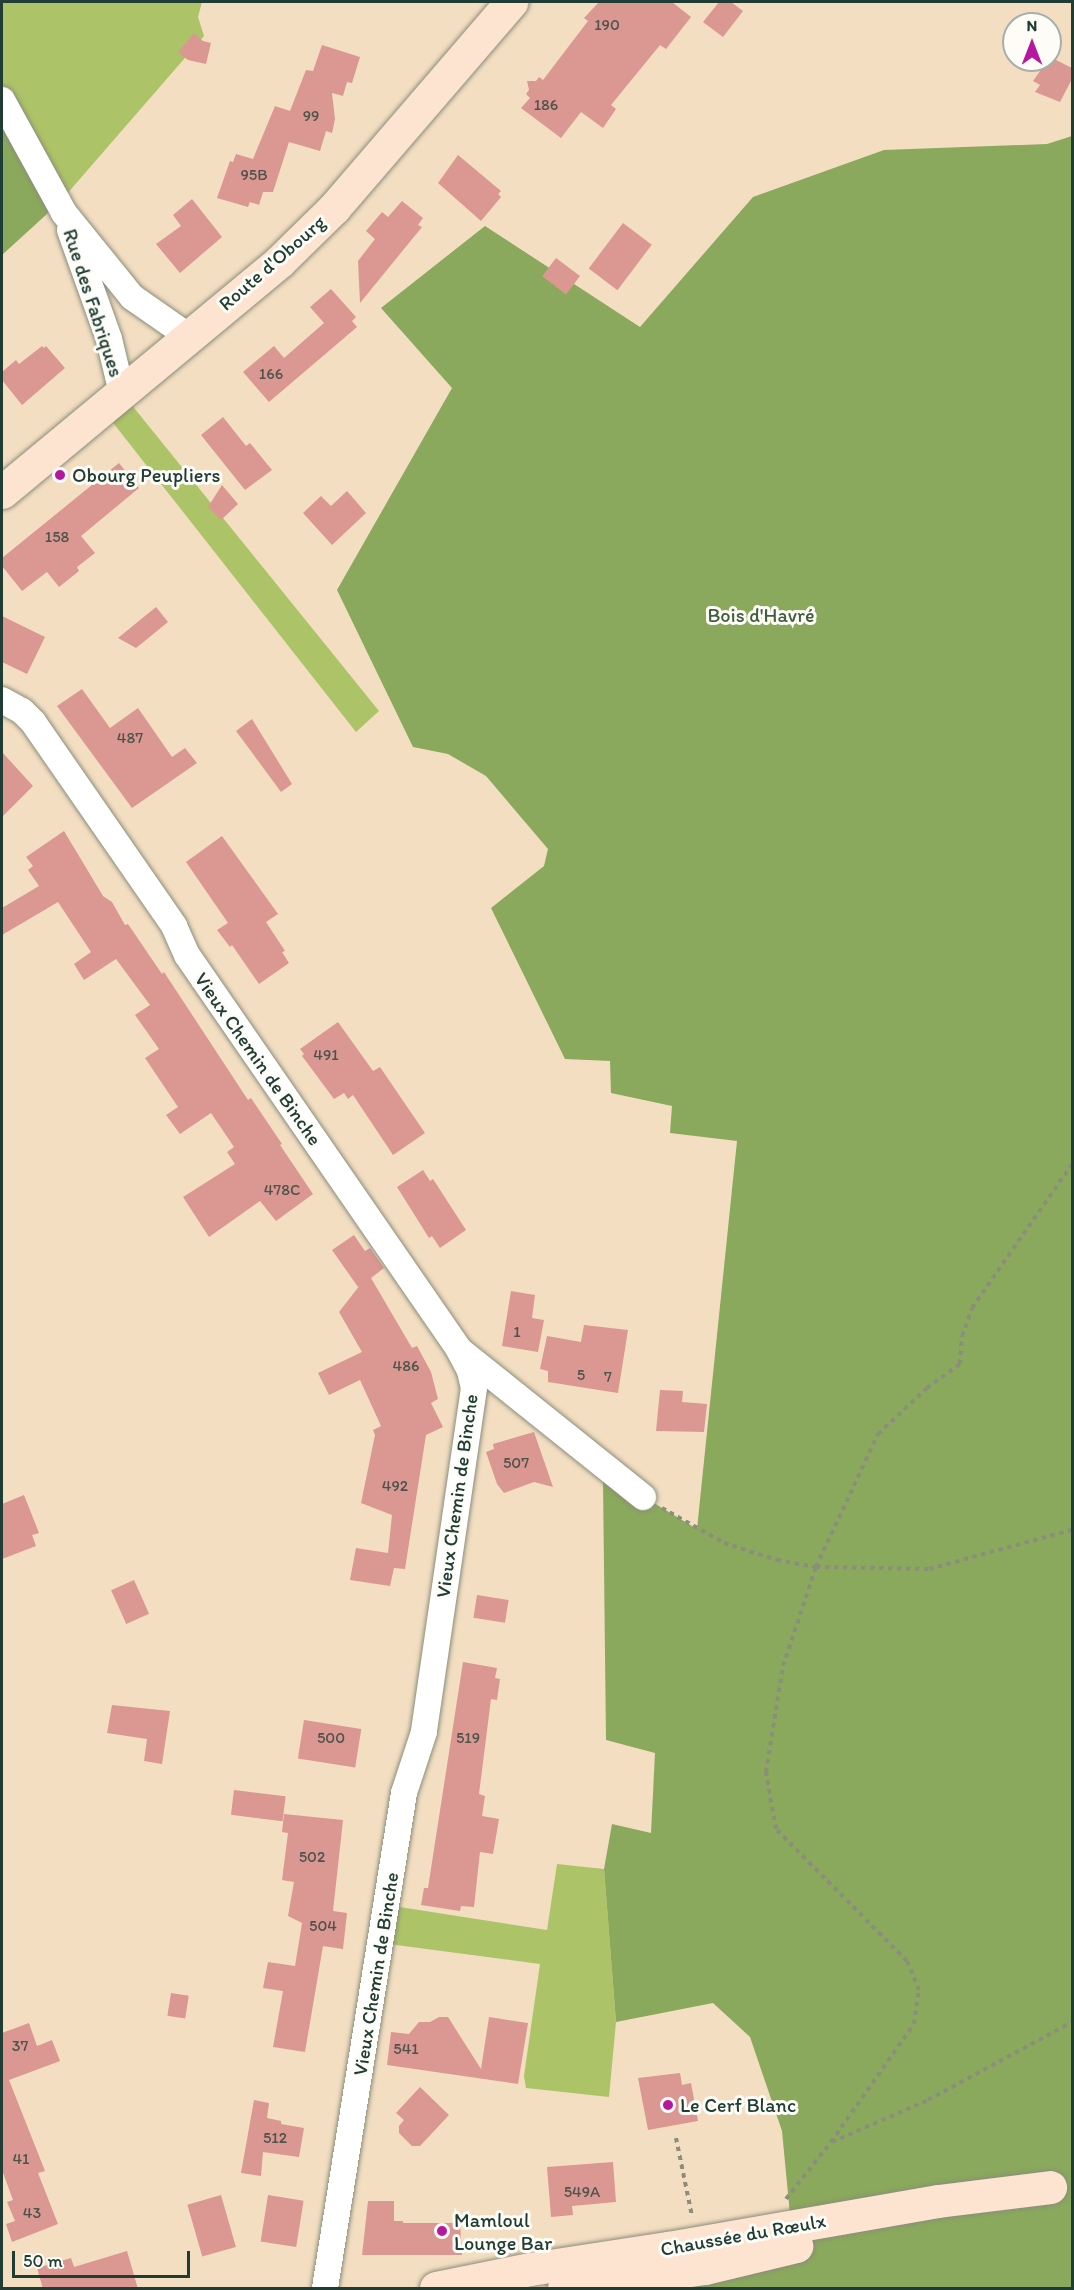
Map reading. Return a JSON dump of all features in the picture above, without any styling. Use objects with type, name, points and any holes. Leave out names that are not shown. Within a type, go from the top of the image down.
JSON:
[{"type":"main road","name":"Route d'Obourg","points":[[2,492],[280,261],[334,208],[511,2]]},
{"type":"main road","name":"Chaussée du Rœulx","points":[[436,2289],[530,2269],[679,2263],[705,2268],[940,2209],[1061,2185]]},
{"type":"main road","name":"Chaussée du Rœulx","points":[[564,2289],[679,2263],[759,2232],[938,2201],[1061,2185]]},
{"type":"street","name":"Rue des Fabriques","points":[[2,100],[64,213],[109,339],[122,393]]},
{"type":"street","name":"Rue des Fabriques","points":[[64,213],[132,297],[188,336]]},
{"type":"street","name":"Vieux Chemin de Binche","points":[[2,700],[22,711],[33,722],[174,926],[187,955],[459,1350],[470,1371],[474,1388],[424,1732],[404,1793],[325,2289]]},
{"type":"street","points":[[459,1350],[644,1497]]},
{"type":"path","points":[[759,2232],[831,2142],[914,2024],[919,1990],[908,1961],[776,1829],[766,1772],[783,1666],[816,1567],[878,1434],[927,1388],[960,1364],[962,1336],[972,1308],[1072,1164]]},
{"type":"path","points":[[644,1497],[724,1544],[777,1560],[816,1567],[929,1569],[1072,1530]]},
{"type":"path","points":[[831,2142],[928,2100],[1072,2022]]},
{"type":"path","points":[[676,2138],[679,2263]]},
{"type":"green space","points":[[2,2],[202,2],[198,17],[204,36],[59,203],[2,100]]},
{"type":"green space","points":[[2,100],[59,203],[2,255]]},
{"type":"green space","name":"Bois d'Havré","points":[[1072,136],[1072,2288],[564,2288],[793,2246],[782,2131],[750,2037],[713,2003],[616,2022],[604,1869],[612,1824],[651,1833],[655,1753],[606,1740],[603,1481],[644,1497],[697,1529],[737,1141],[670,1133],[672,1106],[611,1093],[610,1061],[565,1059],[491,908],[544,866],[548,849],[486,776],[448,754],[413,747],[337,590],[452,388],[381,308],[485,226],[640,327],[753,197],[884,150],[1047,144]]},
{"type":"green space","points":[[122,393],[379,711],[356,732],[103,410]]},
{"type":"green space","points":[[557,1864],[604,1869],[616,2022],[609,2097],[526,2088],[524,2076],[540,1964],[381,1943],[387,1905],[547,1930]]},
{"type":"building","points":[[599,2],[672,2],[691,17],[666,49],[660,45],[611,105],[616,109],[603,128],[581,112],[561,138],[521,108],[530,98],[526,94],[529,90],[527,81],[536,81],[539,77],[543,80],[588,21],[584,18]]},
{"type":"building","points":[[719,2],[731,2],[743,11],[723,37],[703,22]]},
{"type":"building","points":[[194,33],[203,41],[211,43],[206,64],[188,60],[178,52]]},
{"type":"building","points":[[322,45],[360,57],[352,83],[347,82],[343,96],[332,93],[335,119],[332,133],[326,131],[320,151],[289,142],[273,192],[263,192],[259,205],[250,202],[248,207],[217,198],[230,161],[233,162],[236,154],[253,159],[275,106],[290,111],[306,70],[313,71]]},
{"type":"building","points":[[1062,63],[1072,68],[1072,79],[1060,102],[1035,92],[1040,85],[1033,81],[1039,72],[1062,72]]},
{"type":"building","points":[[458,155],[501,191],[498,194],[501,197],[481,221],[438,183]]},
{"type":"building","points":[[192,199],[222,237],[180,273],[156,244],[181,226],[173,215]]},
{"type":"building","points":[[402,201],[423,218],[418,225],[422,227],[360,303],[358,261],[375,239],[366,231],[382,212],[388,217]]},
{"type":"building","points":[[623,223],[652,245],[617,290],[589,269]]},
{"type":"building","points":[[556,258],[580,276],[566,294],[542,276]]},
{"type":"building","points":[[331,289],[356,317],[352,321],[357,327],[269,402],[243,372],[274,346],[284,358],[324,323],[310,307]]},
{"type":"building","points":[[42,346],[44,348],[46,346],[65,368],[22,405],[2,380],[2,372],[16,360],[19,364]]},
{"type":"building","points":[[223,417],[246,446],[250,443],[272,470],[245,490],[201,435]]},
{"type":"building","points":[[119,463],[139,488],[81,536],[95,553],[77,567],[79,571],[59,587],[47,572],[22,591],[2,566],[2,558]]},
{"type":"building","points":[[222,485],[238,504],[221,520],[208,507]]},
{"type":"building","points":[[347,491],[366,513],[332,545],[303,513],[321,496],[331,506]]},
{"type":"building","points":[[156,607],[168,622],[146,640],[136,648],[118,638]]},
{"type":"building","points":[[2,616],[45,637],[27,674],[2,662]]},
{"type":"building","points":[[82,689],[110,728],[138,708],[172,757],[185,748],[197,763],[132,808],[57,706]]},
{"type":"building","points":[[252,719],[292,784],[281,792],[236,731]]},
{"type":"building","points":[[2,752],[33,786],[2,817]]},
{"type":"building","points":[[64,831],[103,896],[112,902],[125,925],[128,924],[162,974],[164,972],[248,1100],[251,1098],[282,1144],[280,1145],[313,1194],[276,1221],[260,1201],[209,1237],[183,1197],[235,1164],[227,1152],[234,1147],[211,1113],[180,1134],[166,1115],[178,1107],[145,1058],[159,1049],[135,1015],[150,1005],[116,959],[84,980],[74,964],[91,952],[58,902],[2,935],[2,908],[39,886],[28,870],[33,866],[26,857]]},
{"type":"building","points":[[222,836],[278,914],[266,922],[285,951],[282,952],[289,963],[259,984],[232,945],[230,947],[217,930],[228,923],[186,862]]},
{"type":"building","points":[[338,1022],[373,1071],[380,1067],[425,1133],[393,1155],[353,1095],[348,1099],[344,1093],[334,1099],[302,1056],[304,1054],[300,1049]]},
{"type":"building","points":[[423,1170],[430,1181],[433,1179],[466,1230],[440,1248],[432,1236],[429,1238],[397,1187]]},
{"type":"building","points":[[354,1235],[365,1251],[370,1248],[384,1268],[371,1278],[412,1348],[417,1346],[431,1372],[438,1399],[431,1403],[443,1427],[426,1435],[405,1569],[394,1568],[390,1586],[350,1580],[356,1548],[388,1553],[392,1515],[361,1503],[375,1435],[373,1430],[381,1426],[360,1380],[329,1395],[318,1373],[362,1352],[339,1312],[360,1285],[358,1287],[332,1250]]},
{"type":"building","points":[[511,1291],[535,1295],[532,1318],[544,1320],[538,1352],[502,1346]]},
{"type":"building","points":[[584,1325],[628,1330],[618,1393],[548,1382],[548,1371],[540,1369],[547,1336],[581,1342]]},
{"type":"building","points":[[660,1390],[683,1391],[682,1402],[707,1404],[704,1432],[656,1431]]},
{"type":"building","points":[[534,1432],[553,1487],[534,1482],[504,1493],[497,1484],[486,1452],[494,1449],[493,1444]]},
{"type":"building","points":[[24,1495],[39,1533],[32,1535],[36,1546],[2,1559],[2,1504]]},
{"type":"building","points":[[134,1580],[149,1614],[126,1624],[111,1590]]},
{"type":"building","points":[[477,1595],[509,1600],[505,1623],[473,1618]]},
{"type":"building","points":[[463,1662],[497,1668],[495,1678],[500,1679],[497,1700],[491,1699],[479,1794],[485,1796],[482,1816],[499,1819],[493,1854],[480,1852],[474,1907],[461,1906],[460,1911],[421,1905],[424,1888],[428,1888]]},
{"type":"building","points":[[112,1705],[170,1711],[162,1764],[144,1761],[147,1739],[107,1733]]},
{"type":"building","points":[[304,1720],[361,1729],[355,1768],[298,1759]]},
{"type":"building","points":[[234,1790],[286,1796],[283,1821],[231,1815]]},
{"type":"building","points":[[284,1814],[343,1820],[333,1911],[347,1913],[343,1949],[323,1946],[305,2052],[273,2047],[283,1991],[263,1988],[268,1962],[295,1966],[302,1923],[288,1916],[294,1882],[282,1880],[288,1833],[282,1832]]},
{"type":"building","points":[[171,1993],[189,1996],[185,2019],[167,2016]]},
{"type":"building","points":[[439,2017],[448,2017],[481,2069],[489,2017],[528,2023],[518,2084],[387,2065],[391,2032],[409,2034],[419,2022],[430,2022]]},
{"type":"building","points":[[29,2023],[37,2046],[52,2040],[60,2061],[9,2080],[45,2171],[38,2173],[58,2224],[12,2242],[6,2224],[15,2221],[7,2202],[13,2200],[2,2170],[2,2033]]},
{"type":"building","points":[[680,2073],[682,2085],[691,2083],[698,2121],[648,2130],[638,2078]]},
{"type":"building","points":[[420,2087],[449,2115],[420,2146],[412,2146],[399,2133],[399,2126],[404,2120],[396,2113]]},
{"type":"building","points":[[254,2100],[269,2103],[267,2118],[281,2121],[281,2124],[304,2128],[299,2157],[263,2152],[261,2176],[241,2173]]},
{"type":"building","points":[[613,2162],[616,2202],[572,2206],[573,2215],[551,2217],[547,2167]]},
{"type":"building","points":[[221,2195],[236,2247],[202,2257],[187,2205]]},
{"type":"building","points":[[268,2195],[304,2201],[296,2247],[261,2241]]},
{"type":"building","points":[[368,2201],[394,2201],[394,2221],[460,2223],[462,2255],[362,2255]]},
{"type":"building","points":[[127,2251],[138,2289],[43,2289],[37,2268],[71,2258],[74,2267]]},
{"type":"place","name":"Obourg Peupliers","points":[[60,475]]},
{"type":"place","name":"Le Cerf Blanc","points":[[668,2105]]},
{"type":"place","name":"Mamloul Lounge Bar","points":[[442,2231]]}]
